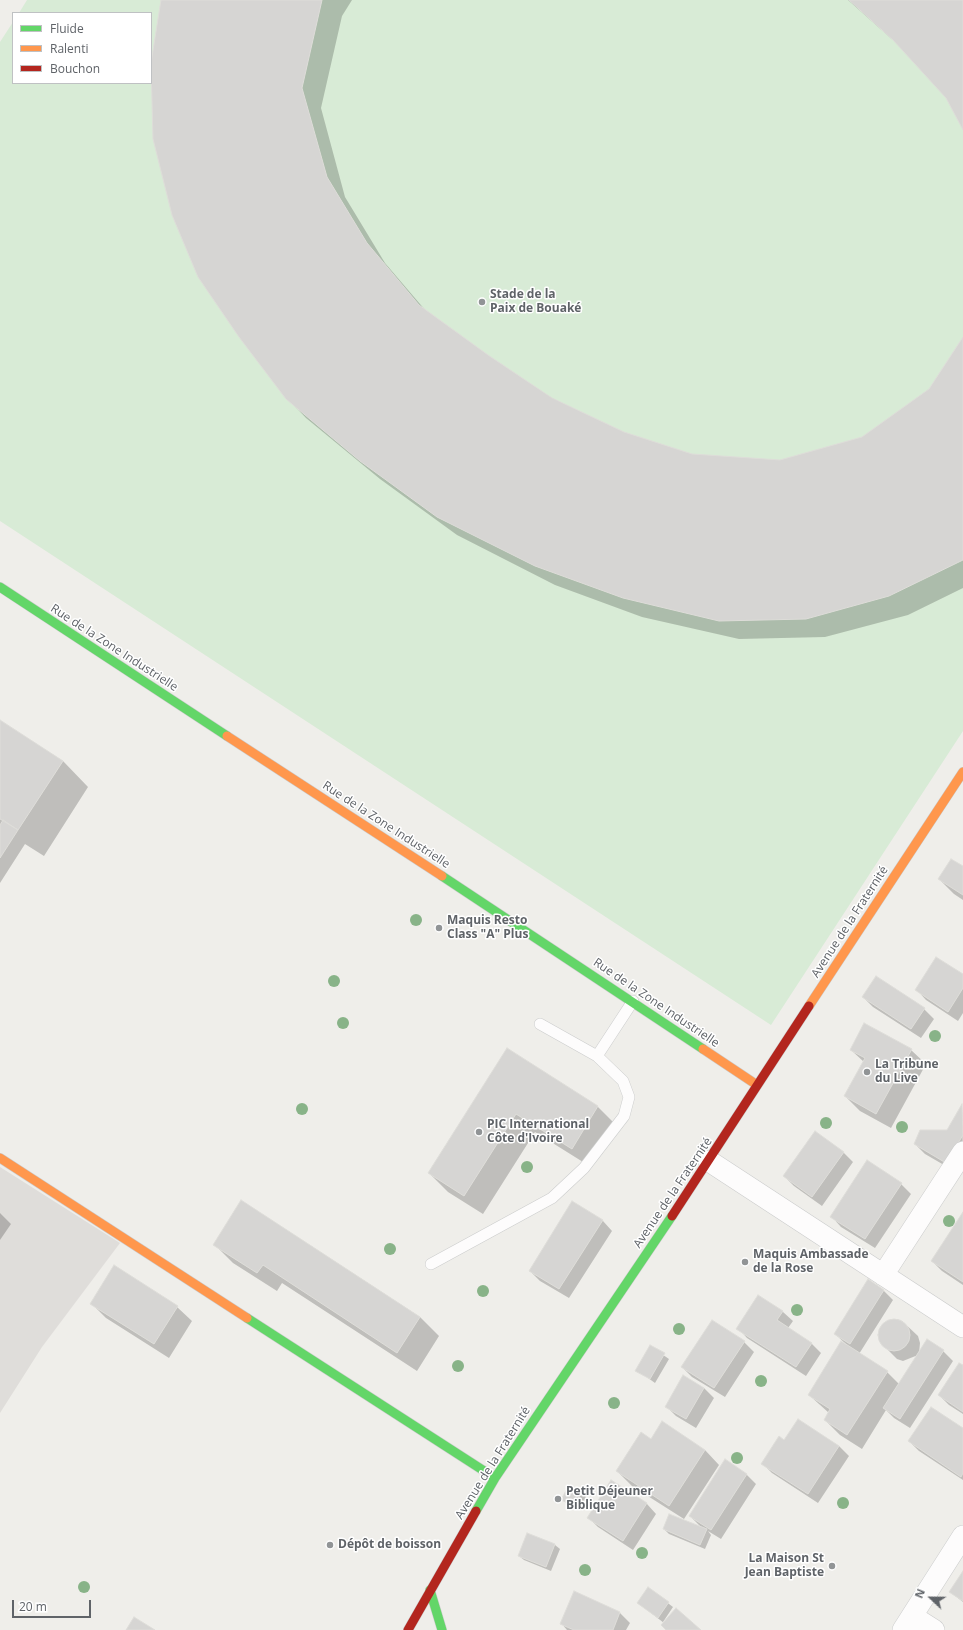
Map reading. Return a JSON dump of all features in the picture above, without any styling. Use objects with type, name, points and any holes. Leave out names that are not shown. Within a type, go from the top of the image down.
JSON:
[{"type":"street","name":"Rue de la Zone Industrielle","points":[[0,587],[633,1001],[757,1085]]},
{"type":"street","name":"Avenue de la Fraternité","points":[[408,1630],[495,1478],[709,1161],[757,1085],[963,772]]},
{"type":"street","points":[[883,1275],[963,1152]]},
{"type":"street","points":[[0,1158],[495,1478]]},
{"type":"street","points":[[709,1161],[963,1327]]},
{"type":"street","points":[[934,1630],[907,1623],[963,1536]]},
{"type":"street","points":[[430,1590],[442,1630]]},
{"type":"lane","points":[[597,1056],[633,1001]]},
{"type":"lane","points":[[431,1264],[552,1198],[584,1168],[624,1116],[628,1097],[623,1081],[597,1056],[540,1024]]},
{"type":"shaded area","points":[[0,1167],[120,1243],[42,1347],[0,1413]]},
{"type":"green space","name":"Stade de la Paix de Bouaké","points":[[27,0],[963,0],[963,731],[771,1025],[0,521],[0,42],[12,24],[12,84],[152,84],[152,12],[20,12]]},
{"type":"building","points":[[161,0],[322,0],[302,88],[327,177],[367,243],[419,305],[488,355],[552,398],[624,432],[692,454],[780,460],[862,437],[929,389],[963,337],[963,560],[889,596],[806,619],[719,621],[623,598],[535,566],[437,517],[360,461],[286,399],[239,337],[198,277],[172,215],[153,139],[152,57]]},
{"type":"building","points":[[849,0],[963,0],[963,130],[946,98],[893,40]]},
{"type":"building","points":[[0,720],[63,761],[18,830],[0,819]]},
{"type":"building","points":[[3,820],[18,830],[0,858],[0,825]]},
{"type":"building","points":[[951,859],[963,866],[963,895],[938,879]]},
{"type":"building","points":[[936,957],[963,974],[963,988],[948,1012],[915,990]]},
{"type":"building","points":[[876,976],[925,1008],[911,1029],[862,997]]},
{"type":"building","points":[[864,1023],[912,1049],[876,1114],[844,1096],[865,1058],[850,1050]]},
{"type":"building","name":"PIC International Côte d'Ivoire","points":[[507,1048],[598,1106],[572,1149],[516,1114],[464,1196],[428,1173]]},
{"type":"building","points":[[962,1104],[963,1135],[946,1163],[914,1144],[920,1130],[947,1130]]},
{"type":"building","points":[[815,1131],[844,1152],[812,1197],[783,1176]]},
{"type":"building","points":[[867,1160],[902,1183],[865,1239],[830,1217]]},
{"type":"building","points":[[241,1200],[420,1317],[397,1353],[263,1265],[257,1273],[213,1245]]},
{"type":"building","points":[[572,1201],[603,1220],[559,1289],[529,1271]]},
{"type":"building","points":[[963,1212],[963,1282],[931,1261]]},
{"type":"building","points":[[114,1265],[178,1306],[154,1344],[90,1304]]},
{"type":"building","points":[[868,1279],[884,1290],[850,1344],[834,1334]]},
{"type":"building","points":[[758,1295],[783,1311],[777,1320],[812,1343],[796,1367],[736,1329]]},
{"type":"building","points":[[891,1319],[897,1319],[906,1323],[910,1335],[906,1347],[897,1351],[891,1351],[882,1347],[878,1338],[878,1332],[882,1323]]},
{"type":"building","points":[[712,1320],[745,1341],[714,1388],[681,1367]]},
{"type":"building","points":[[927,1339],[944,1350],[900,1419],[883,1408]]},
{"type":"building","points":[[841,1341],[888,1371],[847,1435],[824,1420],[830,1409],[808,1395]]},
{"type":"building","points":[[650,1345],[665,1353],[650,1379],[635,1371]]},
{"type":"building","points":[[959,1363],[963,1365],[963,1412],[938,1395]]},
{"type":"building","points":[[683,1375],[704,1388],[686,1419],[665,1407]]},
{"type":"building","points":[[931,1407],[963,1428],[963,1473],[961,1477],[908,1441]]},
{"type":"building","points":[[798,1419],[839,1446],[808,1494],[761,1464],[779,1436],[784,1440]]},
{"type":"building","points":[[662,1421],[705,1450],[669,1506],[616,1471],[641,1432],[651,1439]]},
{"type":"building","points":[[725,1459],[747,1474],[711,1530],[689,1516]]},
{"type":"building","points":[[611,1480],[647,1503],[623,1541],[587,1518]]},
{"type":"building","points":[[569,1485],[582,1491],[575,1506],[561,1500]]},
{"type":"building","points":[[669,1514],[707,1529],[700,1545],[663,1529]]},
{"type":"building","points":[[527,1533],[555,1544],[546,1567],[518,1556]]},
{"type":"building","points":[[963,1571],[963,1601],[949,1592]]},
{"type":"building","points":[[648,1587],[669,1602],[658,1618],[637,1603]]},
{"type":"building","points":[[574,1591],[620,1612],[613,1630],[574,1630],[560,1624]]},
{"type":"building","points":[[676,1608],[701,1630],[666,1630],[661,1625]]},
{"type":"building","points":[[134,1617],[155,1630],[126,1630]]},
{"type":"traffic: fast","points":[[0,587],[227,736]]},
{"type":"traffic: fast","points":[[442,876],[703,1049]]},
{"type":"traffic: fast","points":[[476,1511],[495,1478],[672,1216]]},
{"type":"traffic: fast","points":[[247,1318],[495,1478]]},
{"type":"traffic: fast","points":[[430,1590],[442,1630]]},
{"type":"traffic: slow","points":[[227,736],[442,876]]},
{"type":"traffic: slow","points":[[809,1006],[963,772]]},
{"type":"traffic: slow","points":[[703,1049],[757,1085]]},
{"type":"traffic: slow","points":[[0,1158],[247,1318]]},
{"type":"traffic: jam","points":[[672,1216],[809,1006]]},
{"type":"traffic: jam","points":[[408,1630],[476,1511]]},
{"type":"place","name":"Stade de la Paix de Bouaké","points":[[482,302]]},
{"type":"place","name":"Maquis Resto Class \"A\" Plus","points":[[439,928]]},
{"type":"place","name":"La Tribune du Live","points":[[867,1072]]},
{"type":"place","name":"PIC International Côte d'Ivoire","points":[[479,1132]]},
{"type":"place","name":"Maquis Ambassade de la Rose","points":[[745,1262]]},
{"type":"place","name":"Petit Déjeuner Biblique","points":[[558,1499]]},
{"type":"place","name":"Dépôt de boisson","points":[[330,1545]]},
{"type":"place","name":"La Maison St Jean Baptiste","points":[[832,1566]]}]
